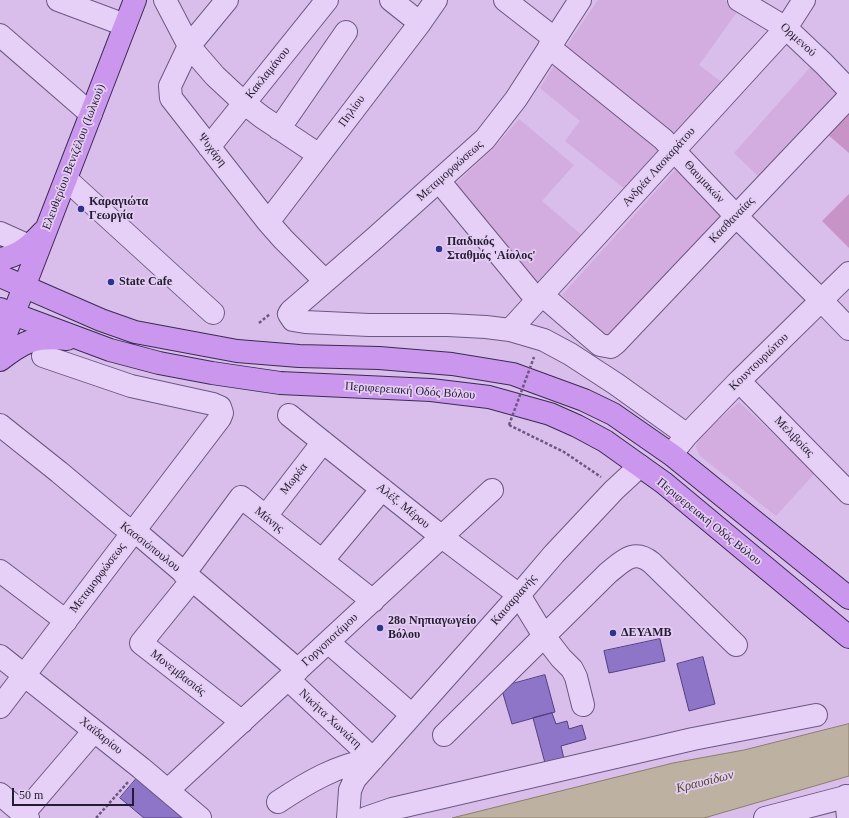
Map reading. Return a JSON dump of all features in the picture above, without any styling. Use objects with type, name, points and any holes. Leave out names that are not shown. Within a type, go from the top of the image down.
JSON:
[{"type":"main road","name":"Ελευθερίου Βενιζέλου (Ιωλκού)","points":[[0,349],[7,311],[24,287],[135,0]]},
{"type":"main road","points":[[0,258],[14,255],[29,246],[47,228]]},
{"type":"main road","points":[[0,276],[101,320],[135,332],[237,351],[299,356],[380,358],[452,364],[513,374],[584,400],[613,414],[672,455],[849,598]]},
{"type":"main road","name":"Περιφερειακή Οδός Βόλου","points":[[7,311],[110,350],[159,362],[220,374],[280,383],[431,390],[489,397],[550,414],[605,441],[670,488],[849,637]]},
{"type":"main road","points":[[0,360],[25,342],[37,339],[78,338]]},
{"type":"street","points":[[58,0],[125,25]]},
{"type":"street","points":[[165,0],[188,46],[215,76],[244,103],[279,129],[319,155]]},
{"type":"street","name":"Ψυχάρη","points":[[227,0],[188,46],[170,86],[171,98],[268,222],[325,281]]},
{"type":"street","name":"Κακλαμάνου","points":[[209,147],[326,0]]},
{"type":"street","points":[[391,0],[420,22]]},
{"type":"street","name":"Πηλίου","points":[[268,222],[436,0]]},
{"type":"street","name":"Θαυμακών","points":[[505,0],[674,151],[736,216],[849,329]]},
{"type":"street","name":"Μεταμορφώσεως","points":[[510,330],[462,326],[369,325],[305,322],[293,320],[289,314],[472,151],[492,130],[516,99],[580,0]]},
{"type":"street","name":"Ορμενού","points":[[739,0],[786,28],[849,90]]},
{"type":"street","name":"Ανδρέα Λασκαράτου","points":[[510,330],[786,28],[804,0]]},
{"type":"street","points":[[279,129],[346,32]]},
{"type":"street","points":[[0,35],[91,114]]},
{"type":"street","name":"Κασθαναίας","points":[[540,298],[600,344],[611,347],[849,97]]},
{"type":"street","points":[[66,179],[213,313]]},
{"type":"street","points":[[438,181],[540,298]]},
{"type":"street","points":[[0,233],[29,246]]},
{"type":"street","name":"Κουντουριώτου","points":[[672,455],[687,435],[739,381],[849,274]]},
{"type":"street","points":[[510,330],[544,340],[570,354],[623,388],[687,435]]},
{"type":"street","name":"Μεταμορφώσεως","points":[[0,707],[220,418],[222,413],[221,410],[213,404],[131,386],[43,356]]},
{"type":"street","name":"Μελιβοίας","points":[[739,381],[849,493]]},
{"type":"street","name":"Αλέξ. Μέρου","points":[[288,414],[442,537],[519,595]]},
{"type":"street","name":"Κασσιόπουλου","points":[[0,425],[59,472],[122,526],[142,537],[188,577],[293,674]]},
{"type":"street","name":"Μωρέα","points":[[266,516],[323,442]]},
{"type":"street","name":"Καισαριανής","points":[[348,818],[351,786],[355,779],[554,554],[614,490],[640,466]]},
{"type":"street","points":[[322,561],[382,489]]},
{"type":"street","name":"Γοργοποτάμου","points":[[168,790],[492,490]]},
{"type":"street","name":"Μάνης","points":[[188,577],[241,497],[373,601]]},
{"type":"street","points":[[444,735],[617,565],[636,555],[647,558],[736,645]]},
{"type":"street","points":[[0,572],[66,621]]},
{"type":"street","name":"Μονεμβασιάς","points":[[188,577],[141,643],[242,722]]},
{"type":"street","points":[[519,595],[544,636],[561,658],[572,669],[576,677],[583,705]]},
{"type":"street","points":[[328,642],[412,715]]},
{"type":"street","name":"Χαϊδαρίου","points":[[0,656],[141,768],[200,818]]},
{"type":"street","name":"Νικήτα Χωνιάτη","points":[[293,674],[373,759]]},
{"type":"street","points":[[366,818],[392,810],[612,758],[816,715]]},
{"type":"street","points":[[0,794],[25,816],[94,731]]},
{"type":"street","points":[[278,802],[314,779],[356,762],[373,759]]},
{"type":"street","points":[[765,818],[847,796],[848,818]]},
{"type":"path","points":[[534,357],[509,425],[580,461],[599,475],[614,490]]},
{"type":"path","points":[[96,818],[141,768]]},
{"type":"shaded area","points":[[598,0],[724,0],[740,8],[699,65],[723,83],[675,139],[565,48]]},
{"type":"shaded area","points":[[814,63],[844,92],[762,180],[734,153]]},
{"type":"shaded area","points":[[555,64],[664,149],[626,190],[565,141],[580,121],[540,88]]},
{"type":"shaded area","points":[[849,113],[849,153],[827,134]]},
{"type":"shaded area","points":[[519,119],[574,165],[542,201],[584,237],[539,288],[454,185],[493,149]]},
{"type":"shaded area","points":[[676,169],[725,219],[611,341],[562,295]]},
{"type":"shaded area","points":[[849,194],[849,248],[822,221]]},
{"type":"shaded area","points":[[739,402],[815,473],[776,516],[700,456],[696,447],[698,438]]},
{"type":"water","name":"Κραυσίδων","points":[[849,724],[849,776],[704,818],[452,818],[673,763],[744,750]]},
{"type":"building","points":[[660,639],[665,661],[609,673],[604,651]]},
{"type":"building","points":[[703,657],[715,704],[689,711],[677,664]]},
{"type":"building","points":[[545,675],[555,712],[512,724],[501,687]]},
{"type":"building","points":[[552,713],[556,724],[567,721],[569,729],[582,725],[586,739],[561,746],[564,759],[545,763],[533,718]]},
{"type":"building","points":[[137,778],[184,818],[144,818],[120,798]]},
{"type":"place","name":"Καραγιώτα Γεωργία","points":[[81,209]]},
{"type":"place","name":"Παιδικός Σταθμός 'Αίολος'","points":[[439,249]]},
{"type":"place","name":"State Cafe","points":[[111,282]]},
{"type":"place","name":"28ο Νηπιαγωγείο Βόλου","points":[[380,628]]},
{"type":"place","name":"ΔΕΥΑΜΒ","points":[[613,633]]}]
